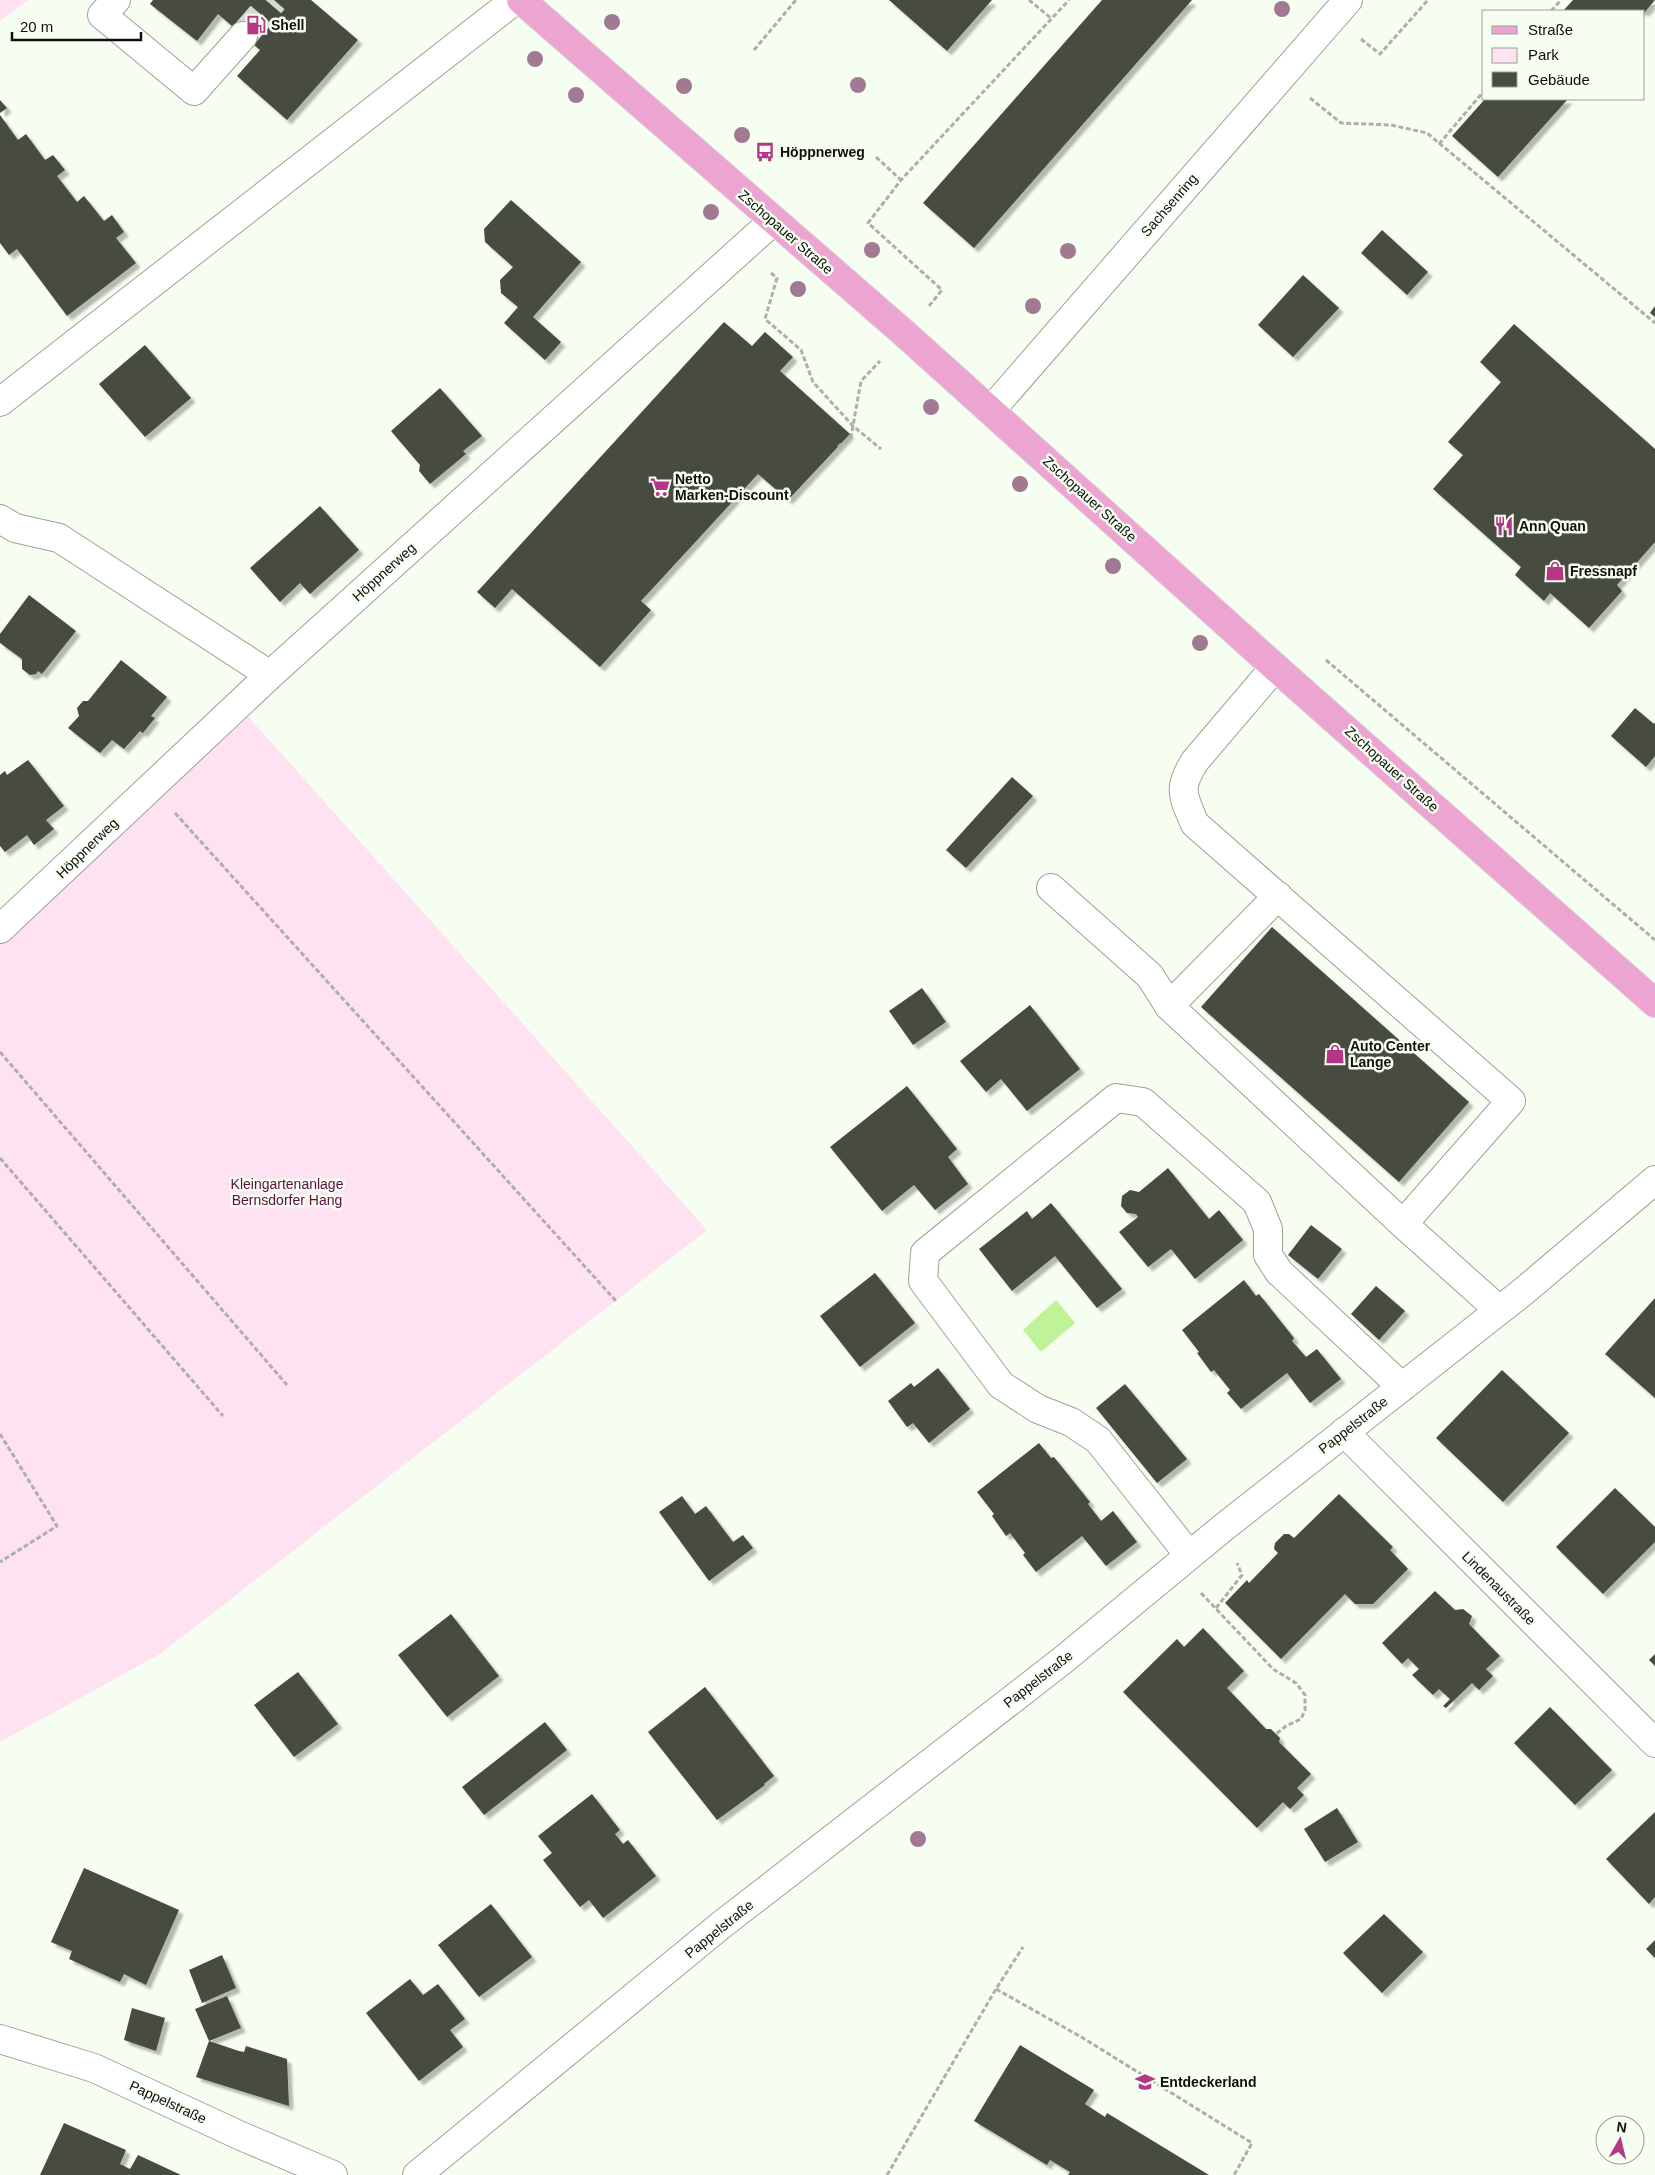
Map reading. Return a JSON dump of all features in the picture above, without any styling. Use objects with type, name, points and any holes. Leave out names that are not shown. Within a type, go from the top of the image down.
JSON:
[{"type":"main road","name":"Zschopauer Straße","points":[[521,0],[905,334],[1275,667],[1655,1003]]},
{"type":"street","points":[[116,0],[102,15],[194,91],[243,36]]},
{"type":"street","points":[[0,402],[515,0]]},
{"type":"street","name":"Sachsenring","points":[[990,410],[1341,8]]},
{"type":"street","name":"Höppnerweg","points":[[0,929],[270,675],[773,221]]},
{"type":"street","points":[[0,519],[15,528],[59,538],[270,675]]},
{"type":"street","points":[[1275,667],[1195,761],[1184,777],[1183,797],[1195,824],[1511,1101],[1403,1224]]},
{"type":"street","points":[[1051,888],[1150,976],[1169,1006],[1403,1224],[1499,1310]]},
{"type":"street","points":[[1169,1006],[1278,896]]},
{"type":"street","points":[[1189,1556],[1098,1440],[1071,1422],[1038,1410],[1001,1385],[923,1281],[925,1253],[1116,1098],[1143,1102],[1257,1202],[1268,1228],[1268,1255],[1279,1272],[1402,1387]]},
{"type":"street","name":"Pappelstraße","points":[[417,2175],[720,1926],[1063,1660],[1189,1556],[1499,1310],[1655,1180]]},
{"type":"street","name":"Lindenaustraße","points":[[1344,1432],[1655,1743]]},
{"type":"street","name":"Pappelstraße","points":[[0,2039],[94,2068],[241,2136],[333,2175]]},
{"type":"path","points":[[754,50],[796,0]]},
{"type":"path","points":[[1029,0],[1052,19]]},
{"type":"path","points":[[838,447],[851,437],[861,381],[905,334],[942,290],[868,223],[901,180],[1069,0]]},
{"type":"path","points":[[1341,8],[1380,54],[1428,0]]},
{"type":"path","points":[[1552,10],[1561,0]]},
{"type":"path","points":[[1283,75],[1341,123],[1391,125],[1427,133],[1655,323]]},
{"type":"path","points":[[1439,144],[1482,93]]},
{"type":"path","points":[[876,157],[901,180]]},
{"type":"path","points":[[744,249],[777,278],[765,320],[800,350],[814,382],[853,426],[881,449]]},
{"type":"path","points":[[150,788],[169,806],[616,1301]]},
{"type":"path","points":[[0,1052],[286,1385]]},
{"type":"path","points":[[0,1158],[223,1416]]},
{"type":"path","points":[[0,1434],[57,1526],[0,1562]]},
{"type":"path","points":[[1210,1602],[1273,1669],[1296,1683],[1305,1695],[1305,1710],[1301,1719],[1286,1726],[1276,1734]]},
{"type":"path","points":[[887,2175],[1023,1947]]},
{"type":"path","points":[[996,1990],[1083,2038],[1252,2143],[1234,2175]]},
{"type":"green space","points":[[0,0],[29,0],[0,21]]},
{"type":"green space","name":"Kleingartenanlage Bernsdorfer Hang","points":[[238,705],[707,1230],[160,1654],[0,1742],[0,912]]},
{"type":"shaded area","points":[[1056,1300],[1075,1323],[1041,1352],[1023,1330]]},
{"type":"building","points":[[153,0],[311,0],[358,40],[287,120],[237,76],[260,50],[218,14],[197,41],[150,4]]},
{"type":"building","points":[[889,0],[992,0],[947,51]]},
{"type":"building","points":[[1102,0],[1192,0],[974,248],[923,203]]},
{"type":"building","points":[[1573,0],[1655,0],[1645,12],[1645,10],[1564,10]]},
{"type":"building","points":[[0,100],[7,108],[0,113]]},
{"type":"building","points":[[1484,100],[1567,100],[1498,177],[1452,136]]},
{"type":"building","points":[[0,115],[18,140],[26,134],[45,160],[53,155],[65,170],[57,176],[77,202],[84,196],[104,221],[112,215],[124,232],[116,238],[136,263],[67,316],[17,249],[9,255],[0,243]]},
{"type":"building","points":[[511,200],[581,262],[533,317],[561,342],[545,360],[504,323],[518,307],[501,293],[500,280],[513,267],[485,242],[484,229]]},
{"type":"building","points":[[1382,230],[1428,272],[1407,295],[1361,253]]},
{"type":"building","points":[[1303,275],[1339,308],[1293,357],[1258,325]]},
{"type":"building","points":[[1655,306],[1655,317],[1650,313]]},
{"type":"building","name":"Netto Marken-Discount","points":[[724,322],[752,346],[765,332],[793,357],[780,371],[850,434],[788,500],[758,474],[641,601],[651,610],[600,667],[512,589],[495,608],[477,592]]},
{"type":"building","points":[[1514,324],[1655,449],[1655,542],[1617,585],[1622,591],[1589,628],[1550,593],[1544,601],[1515,575],[1521,567],[1433,489],[1463,455],[1448,442],[1501,382],[1480,362]]},
{"type":"building","points":[[145,345],[191,398],[145,437],[99,384]]},
{"type":"building","points":[[440,388],[482,436],[463,451],[466,454],[430,484],[419,471],[420,465],[391,431]]},
{"type":"building","points":[[320,506],[359,550],[310,594],[300,583],[280,602],[250,568]]},
{"type":"building","points":[[29,595],[76,631],[42,674],[38,671],[36,674],[30,675],[22,669],[22,659],[0,643],[0,634]]},
{"type":"building","points":[[121,660],[167,697],[151,716],[155,718],[143,733],[140,731],[124,749],[112,740],[100,753],[68,728],[79,716],[77,708],[83,701],[88,701]]},
{"type":"building","points":[[1635,708],[1654,724],[1655,722],[1655,756],[1646,767],[1611,736]]},
{"type":"building","points":[[28,760],[64,806],[46,820],[54,829],[34,845],[27,835],[5,852],[0,846],[0,775],[5,771],[7,775]]},
{"type":"building","points":[[1012,777],[1033,796],[966,868],[946,850]]},
{"type":"building","name":"Auto Center Lange","points":[[1272,927],[1469,1102],[1399,1182],[1201,1007]]},
{"type":"building","points":[[922,988],[946,1022],[913,1045],[889,1011]]},
{"type":"building","points":[[1030,1005],[1080,1069],[1027,1111],[1001,1079],[986,1092],[960,1061]]},
{"type":"building","points":[[907,1086],[957,1149],[948,1157],[968,1184],[935,1210],[914,1185],[882,1211],[830,1147]]},
{"type":"building","points":[[1168,1168],[1209,1219],[1219,1210],[1243,1240],[1195,1279],[1171,1249],[1148,1267],[1119,1232],[1138,1217],[1136,1214],[1127,1213],[1121,1206],[1122,1196],[1130,1190],[1139,1192]]},
{"type":"building","points":[[1051,1203],[1122,1289],[1097,1308],[1055,1256],[1012,1291],[979,1249],[1027,1211],[1032,1219]]},
{"type":"building","points":[[1311,1225],[1342,1249],[1318,1279],[1288,1255]]},
{"type":"building","points":[[875,1273],[915,1323],[860,1367],[820,1316]]},
{"type":"building","points":[[1244,1280],[1256,1296],[1259,1294],[1294,1338],[1292,1341],[1306,1357],[1317,1349],[1341,1379],[1310,1403],[1287,1373],[1241,1409],[1227,1393],[1230,1390],[1214,1370],[1211,1372],[1182,1330]]},
{"type":"building","points":[[1376,1286],[1405,1311],[1379,1340],[1351,1314]]},
{"type":"building","points":[[1655,1298],[1655,1398],[1605,1354]]},
{"type":"building","points":[[938,1368],[970,1409],[929,1443],[913,1423],[907,1427],[888,1401],[911,1383],[914,1387]]},
{"type":"building","points":[[1502,1370],[1569,1433],[1503,1502],[1436,1438]]},
{"type":"building","points":[[1125,1384],[1187,1459],[1157,1483],[1096,1408]]},
{"type":"building","points":[[1039,1443],[1051,1458],[1054,1457],[1090,1502],[1088,1504],[1101,1521],[1113,1511],[1137,1542],[1106,1566],[1082,1536],[1036,1572],[1010,1533],[1006,1536],[992,1516],[994,1514],[977,1492]]},
{"type":"building","points":[[1615,1488],[1655,1527],[1655,1542],[1603,1594],[1556,1547]]},
{"type":"building","points":[[1339,1494],[1393,1547],[1390,1550],[1408,1569],[1373,1604],[1355,1604],[1345,1594],[1281,1659],[1225,1603],[1247,1580],[1249,1583],[1278,1553],[1274,1549],[1275,1543],[1284,1534],[1289,1534],[1294,1538]]},
{"type":"building","points":[[682,1496],[695,1514],[706,1506],[733,1542],[743,1535],[753,1548],[709,1581],[659,1512]]},
{"type":"building","points":[[1435,1591],[1455,1610],[1463,1609],[1472,1616],[1469,1624],[1500,1656],[1486,1669],[1493,1676],[1479,1690],[1472,1683],[1446,1708],[1443,1706],[1450,1699],[1439,1689],[1433,1695],[1412,1675],[1419,1669],[1408,1658],[1402,1664],[1382,1643]]},
{"type":"building","points":[[451,1614],[499,1676],[447,1717],[398,1655]]},
{"type":"building","points":[[1203,1628],[1244,1671],[1227,1688],[1266,1729],[1271,1729],[1280,1738],[1279,1742],[1311,1774],[1297,1788],[1304,1795],[1290,1809],[1283,1802],[1257,1828],[1123,1692],[1177,1639],[1184,1647]]},
{"type":"building","points":[[1655,1654],[1655,1666],[1649,1660]]},
{"type":"building","points":[[298,1672],[338,1724],[294,1757],[254,1705]]},
{"type":"building","points":[[705,1687],[774,1776],[765,1785],[717,1820],[648,1732]]},
{"type":"building","points":[[1550,1707],[1612,1770],[1575,1805],[1514,1743]]},
{"type":"building","points":[[545,1722],[567,1750],[484,1815],[462,1787]]},
{"type":"building","points":[[592,1794],[620,1830],[615,1834],[623,1844],[628,1840],[656,1876],[603,1918],[589,1900],[580,1907],[543,1860],[552,1853],[538,1836]]},
{"type":"building","points":[[1337,1808],[1358,1842],[1325,1862],[1304,1829]]},
{"type":"building","points":[[1655,1812],[1655,1897],[1649,1904],[1606,1859]]},
{"type":"building","points":[[84,1868],[179,1910],[146,1985],[124,1974],[120,1982],[69,1959],[72,1951],[51,1942]]},
{"type":"building","points":[[491,1904],[532,1957],[479,1997],[438,1945]]},
{"type":"building","points":[[1384,1914],[1423,1952],[1382,1993],[1343,1953]]},
{"type":"building","points":[[1655,1940],[1655,1958],[1646,1949]]},
{"type":"building","points":[[222,1955],[236,1988],[202,2003],[189,1970]]},
{"type":"building","points":[[410,1979],[423,1995],[438,1984],[465,2019],[450,2030],[463,2047],[419,2081],[366,2013]]},
{"type":"building","points":[[227,1996],[241,2028],[209,2041],[195,2009]]},
{"type":"building","points":[[132,2008],[165,2018],[156,2051],[124,2040]]},
{"type":"building","points":[[209,2041],[244,2052],[246,2046],[287,2059],[289,2106],[196,2077]]},
{"type":"building","points":[[1020,2045],[1094,2090],[1085,2104],[1105,2117],[1107,2113],[1209,2175],[1068,2175],[1070,2172],[1050,2160],[1047,2165],[974,2121]]},
{"type":"building","points":[[64,2123],[126,2150],[120,2164],[130,2169],[138,2155],[181,2175],[40,2175]]},
{"type":"tunnel","points":[[243,36],[274,0]]},
{"type":"place","name":"Shell","points":[[256,25]]},
{"type":"place","name":"Höppnerweg","points":[[765,152]]},
{"type":"place","name":"Netto Marken-Discount","points":[[660,487]]},
{"type":"place","name":"Ann Quan","points":[[1504,526]]},
{"type":"place","name":"Fressnapf","points":[[1555,571]]},
{"type":"place","name":"Auto Center Lange","points":[[1335,1054]]},
{"type":"place","name":"Entdeckerland","points":[[1145,2082]]}]
